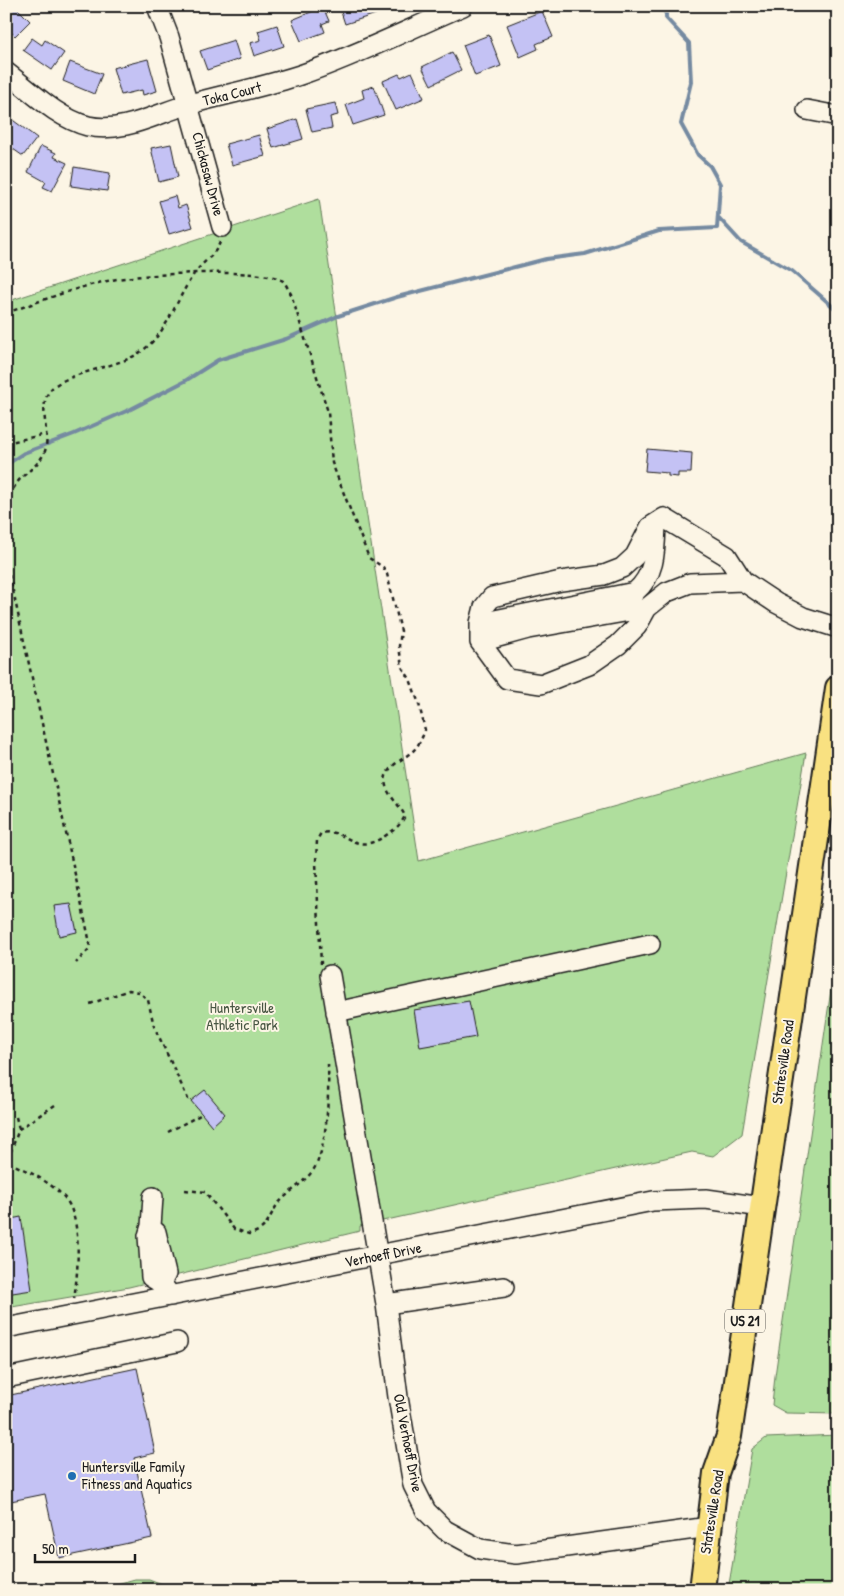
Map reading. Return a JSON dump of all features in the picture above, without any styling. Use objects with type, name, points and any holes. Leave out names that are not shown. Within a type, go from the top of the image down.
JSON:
[{"type":"main road","name":"Statesville Road","points":[[710,1590],[730,1475],[729,1436],[838,688]]},
{"type":"main road","name":"Statesville Road","points":[[702,1590],[716,1473],[729,1436]]},
{"type":"street","name":"Chickasaw Drive","points":[[157,6],[169,37],[189,104],[222,227]]},
{"type":"street","name":"Toka Court","points":[[6,72],[66,117],[89,126],[130,124],[189,104],[230,96],[300,75],[378,45],[456,8]]},
{"type":"street","points":[[806,110],[838,116]]},
{"type":"street","points":[[660,521],[727,556],[743,581],[776,604],[803,617],[838,628]]},
{"type":"street","points":[[660,521],[650,527],[640,542],[635,556],[622,568],[604,575],[561,581],[492,597],[484,607],[480,633],[507,679],[541,684],[589,665],[611,650],[637,626],[647,608],[666,592],[690,583],[743,581]]},
{"type":"street","points":[[480,633],[635,592],[642,586],[654,562],[660,521]]},
{"type":"street","points":[[480,633],[528,629],[647,608]]},
{"type":"street","points":[[336,1012],[650,944]]},
{"type":"street","name":"Old Verhoeff Drive","points":[[326,973],[336,1012],[386,1304],[398,1397],[414,1486],[426,1511],[445,1530],[480,1549],[516,1554],[709,1527]]},
{"type":"street","points":[[152,1197],[151,1226],[148,1236],[151,1277],[166,1290]]},
{"type":"street","name":"Verhoeff Drive","points":[[6,1328],[72,1315],[166,1290],[377,1256],[653,1201],[706,1199],[762,1207]]},
{"type":"street","points":[[386,1304],[504,1287]]},
{"type":"street","points":[[6,1378],[177,1342]]},
{"type":"path","points":[[6,503],[14,487],[40,460],[45,450],[46,402],[50,390],[68,378],[108,367],[133,356],[152,342],[167,323],[194,273],[214,253],[220,244],[222,227]]},
{"type":"path","points":[[6,313],[112,280],[147,275],[194,273],[268,276],[283,281],[291,294],[328,412],[332,462],[369,558],[383,567],[387,574],[401,631],[399,646],[402,667],[410,679],[419,704],[425,730],[414,749],[396,762],[386,780],[386,787],[401,808],[404,816],[393,832],[373,843],[364,844],[328,832],[321,833],[317,840],[316,862],[326,973]]},
{"type":"path","points":[[6,443],[46,434]]},
{"type":"path","points":[[6,559],[90,943],[89,949],[76,963]]},
{"type":"path","points":[[90,1004],[129,990],[134,990],[144,995],[148,1000],[154,1026],[179,1080],[188,1099],[193,1100]]},
{"type":"path","points":[[185,1190],[205,1192],[234,1228],[249,1234],[263,1228],[277,1206],[312,1172],[319,1159],[324,1145],[328,1061]]},
{"type":"path","points":[[19,1129],[55,1105]]},
{"type":"path","points":[[168,1132],[202,1114]]},
{"type":"path","points":[[16,1117],[19,1129],[7,1162],[26,1169],[65,1198],[76,1221],[77,1254],[72,1315]]},
{"type":"green space","name":"Huntersville Athletic Park","points":[[319,199],[419,861],[806,753],[742,1134],[713,1156],[692,1152],[360,1226],[360,1231],[129,1287],[6,1308],[6,302]]},
{"type":"green space","points":[[838,941],[838,1414],[786,1413],[772,1405],[775,1376]]},
{"type":"green space","points":[[838,1435],[838,1590],[728,1590],[752,1449],[766,1438]]},
{"type":"green space","points":[[135,1579],[149,1579],[178,1590],[95,1590]]},
{"type":"building","points":[[6,6],[15,6],[30,21],[15,36],[6,27]]},
{"type":"building","points":[[339,6],[373,6],[376,14],[345,24]]},
{"type":"building","points":[[323,7],[329,21],[322,24],[325,32],[301,41],[292,20]]},
{"type":"building","points":[[542,11],[553,37],[536,44],[538,49],[520,57],[507,25]]},
{"type":"building","points":[[277,25],[284,46],[254,56],[250,43],[261,40],[258,31]]},
{"type":"building","points":[[489,35],[501,66],[475,76],[463,45]]},
{"type":"building","points":[[32,38],[42,45],[45,40],[64,53],[52,70],[23,50]]},
{"type":"building","points":[[234,40],[240,59],[207,70],[200,51]]},
{"type":"building","points":[[452,52],[461,70],[431,85],[422,67]]},
{"type":"building","points":[[148,59],[157,91],[143,95],[142,90],[121,95],[113,68]]},
{"type":"building","points":[[70,62],[102,74],[94,94],[63,81]]},
{"type":"building","points":[[412,72],[424,98],[396,110],[383,81],[399,74],[401,77]]},
{"type":"building","points":[[374,86],[384,115],[353,125],[346,105],[364,98],[362,90]]},
{"type":"building","points":[[335,103],[338,115],[330,117],[332,128],[312,132],[306,109]]},
{"type":"building","points":[[10,118],[37,138],[23,156],[6,144],[11,135],[6,132],[6,123]]},
{"type":"building","points":[[297,119],[303,139],[273,148],[267,129]]},
{"type":"building","points":[[259,135],[265,156],[232,165],[226,144]]},
{"type":"building","points":[[171,144],[178,177],[159,182],[151,148]]},
{"type":"building","points":[[41,146],[56,153],[54,157],[67,163],[52,191],[43,187],[46,182],[28,172]]},
{"type":"building","points":[[74,167],[110,173],[107,191],[71,186]]},
{"type":"building","points":[[175,196],[178,208],[186,205],[193,227],[169,234],[159,201]]},
{"type":"building","points":[[647,449],[692,453],[691,473],[678,473],[678,477],[668,476],[668,473],[645,471]]},
{"type":"building","points":[[71,904],[77,932],[59,936],[54,906]]},
{"type":"building","points":[[469,1001],[476,1037],[420,1047],[414,1010]]},
{"type":"building","points":[[205,1090],[225,1114],[212,1126],[191,1101]]},
{"type":"building","points":[[21,1217],[32,1290],[6,1294],[6,1220]]},
{"type":"building","name":"Huntersville Family Fitness and Aquatics","points":[[137,1368],[155,1453],[134,1458],[152,1538],[59,1558],[45,1494],[6,1502],[6,1396]]},
{"type":"waterway","points":[[6,465],[24,453],[131,409],[185,381],[218,360],[286,339],[338,316],[397,297],[546,259],[585,254],[659,231],[717,228],[720,184],[710,166],[698,155],[681,124],[691,82],[689,43],[666,18],[666,14],[661,6]]},
{"type":"waterway","points":[[719,218],[741,242],[792,271],[838,311]]},
{"type":"place","name":"Huntersville Family Fitness and Aquatics","points":[[72,1476]]}]
